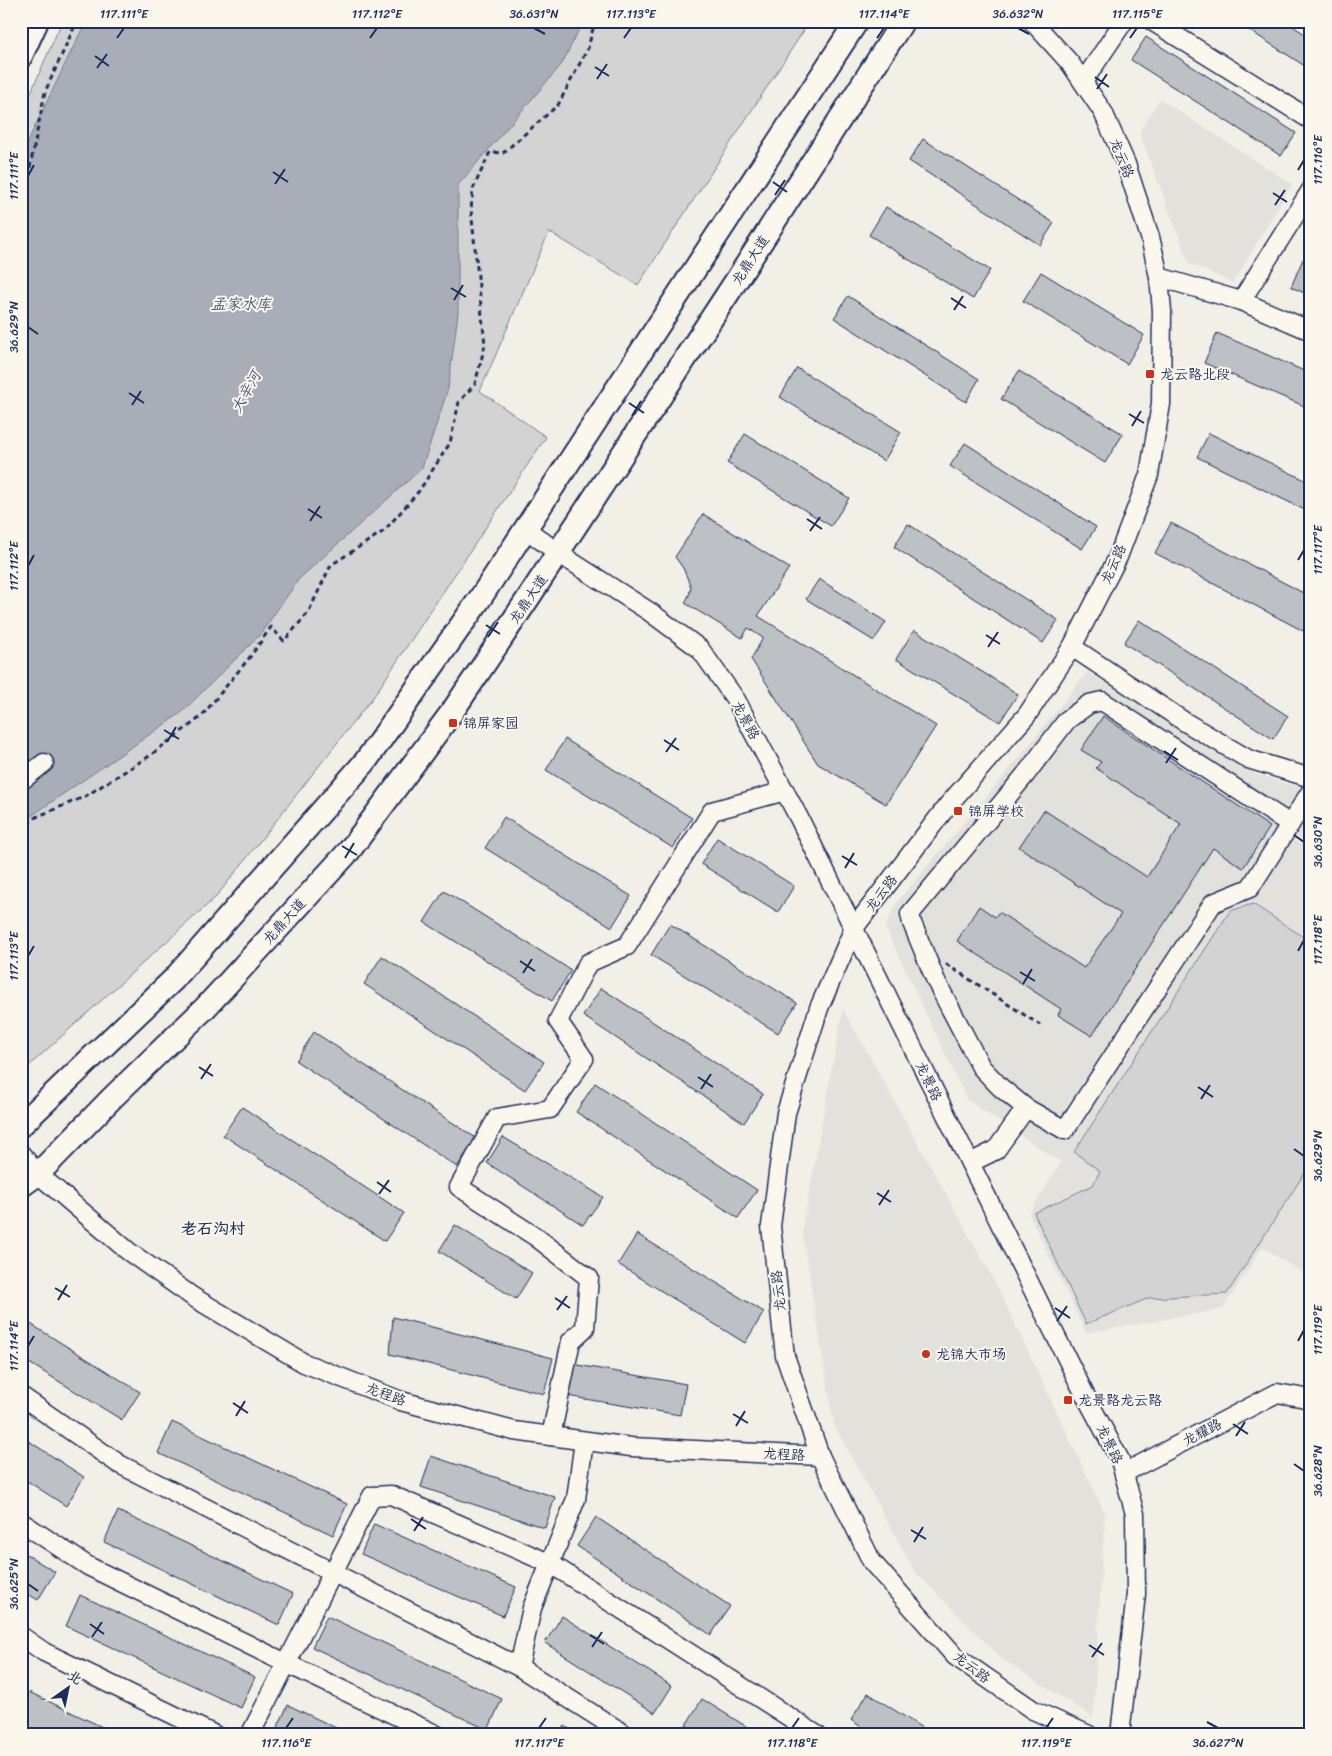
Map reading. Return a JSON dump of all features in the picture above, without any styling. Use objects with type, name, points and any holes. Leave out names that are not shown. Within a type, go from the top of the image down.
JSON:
[{"type":"main road","points":[[21,56],[37,21]]},
{"type":"main road","points":[[21,1125],[174,979],[365,762],[479,600],[857,21]]},
{"type":"main road","name":"龙鼎大道","points":[[30,1180],[205,1008],[348,851],[452,712],[738,278],[903,21]]},
{"type":"street","name":"龙云路","points":[[1032,21],[1070,63],[1103,112],[1126,164],[1150,237],[1159,277],[1162,312],[1161,404],[1149,475],[1118,557],[1072,647],[1027,715],[948,805],[854,928],[819,1008],[786,1114],[771,1226],[785,1356],[820,1456],[872,1562],[955,1656],[1033,1710],[1088,1735]]},
{"type":"street","points":[[1083,82],[1124,21]]},
{"type":"street","points":[[1152,21],[1311,120]]},
{"type":"street","points":[[1241,301],[1311,190]]},
{"type":"street","points":[[1159,277],[1241,301],[1311,331]]},
{"type":"street","name":"龙景路","points":[[526,529],[558,553],[650,612],[700,649],[736,700],[854,928],[1084,1393],[1120,1460],[1135,1514],[1136,1594],[1120,1735]]},
{"type":"street","points":[[1072,647],[1185,722],[1248,759],[1311,778]]},
{"type":"street","points":[[1290,824],[1102,700],[1089,704],[1067,720],[1026,774],[910,914],[936,981],[982,1066],[1000,1087],[1026,1108],[1066,1130],[1213,903],[1250,888],[1311,792]]},
{"type":"street","points":[[21,781],[44,763]]},
{"type":"street","points":[[551,1436],[571,1341],[586,1328],[590,1278],[536,1237],[459,1186],[497,1118],[550,1110],[584,1059],[558,1021],[588,963],[627,946],[712,811],[784,791]]},
{"type":"street","points":[[970,1163],[996,1150],[1026,1108]]},
{"type":"street","name":"龙程路","points":[[21,1154],[30,1180],[193,1297],[304,1363],[401,1401],[514,1432],[631,1447],[820,1456]]},
{"type":"street","name":"龙耀路","points":[[1124,1473],[1277,1393],[1311,1399]]},
{"type":"street","points":[[21,1396],[119,1464],[519,1667],[626,1735]]},
{"type":"street","points":[[519,1667],[532,1608],[576,1499],[584,1441]]},
{"type":"street","points":[[250,1735],[372,1496],[391,1495],[551,1564],[817,1735]]},
{"type":"street","points":[[21,1522],[88,1566],[437,1735]]},
{"type":"street","points":[[21,1636],[44,1652],[215,1735]]},
{"type":"path","points":[[21,212],[45,92],[77,21]]},
{"type":"path","points":[[21,830],[36,817],[84,798],[148,757],[201,717],[250,657],[270,628],[284,641],[308,614],[331,565],[384,531],[419,490],[450,443],[459,402],[475,384],[485,345],[471,209],[473,189],[490,152],[503,152],[558,105],[588,48],[595,21]]},
{"type":"path","points":[[923,949],[1040,1025]]},
{"type":"shaded area","name":"孟家水库","points":[[62,21],[810,21],[638,285],[549,232],[480,391],[546,437],[374,696],[216,897],[21,1073],[21,115]]},
{"type":"shaded area","points":[[1160,99],[1292,184],[1233,283],[1189,263],[1139,132]]},
{"type":"shaded area","points":[[1087,672],[1257,775],[1295,786],[1311,787],[1311,1278],[1262,1247],[1223,1309],[1086,1333],[1029,1214],[1061,1162],[967,1100],[885,927],[898,901],[1018,759]]},
{"type":"shaded area","points":[[1253,904],[1311,942],[1311,1163],[1227,1294],[1149,1298],[1086,1324],[1034,1213],[1093,1185],[1100,1171],[1074,1152],[1230,911]]},
{"type":"shaded area","name":"龙锦大市场","points":[[843,1009],[996,1284],[1105,1514],[1093,1717],[1001,1658],[915,1572],[834,1425],[802,1231]]},
{"type":"water","name":"孟家水库","points":[[84,21],[583,21],[562,64],[458,185],[458,313],[448,389],[422,468],[299,579],[259,636],[181,713],[21,823],[21,665],[26,625],[24,507],[27,143],[82,29]]},
{"type":"building","points":[[1235,21],[1285,21],[1311,38],[1311,70]]},
{"type":"building","points":[[1146,37],[1296,133],[1281,156],[1131,60]]},
{"type":"building","points":[[923,139],[1054,223],[1040,245],[909,161]]},
{"type":"building","points":[[886,207],[990,270],[973,299],[869,235]]},
{"type":"building","points":[[1303,259],[1311,263],[1311,296],[1291,287]]},
{"type":"building","points":[[1041,272],[1144,335],[1127,364],[1023,301]]},
{"type":"building","points":[[848,296],[979,379],[966,402],[834,318]]},
{"type":"building","points":[[1217,333],[1311,374],[1311,409],[1204,363]]},
{"type":"building","points":[[797,368],[901,432],[884,461],[780,397]]},
{"type":"building","points":[[1019,371],[1123,434],[1105,463],[1001,399]]},
{"type":"building","points":[[1209,433],[1311,483],[1311,513],[1197,457]]},
{"type":"building","points":[[745,434],[849,498],[831,526],[727,463]]},
{"type":"building","points":[[965,443],[1096,527],[1082,549],[950,466]]},
{"type":"building","points":[[703,514],[789,568],[758,616],[936,726],[886,804],[818,764],[751,659],[763,638],[748,628],[742,638],[685,603],[691,587],[683,568],[675,557]]},
{"type":"building","points":[[1171,523],[1311,597],[1311,635],[1155,553]]},
{"type":"building","points":[[908,524],[1058,620],[1043,643],[894,547]]},
{"type":"building","points":[[819,579],[886,622],[874,641],[806,599]]},
{"type":"building","points":[[1139,620],[1288,716],[1273,739],[1124,643]]},
{"type":"building","points":[[914,630],[1018,694],[1000,722],[896,659]]},
{"type":"building","points":[[1103,716],[1270,827],[1243,868],[1213,848],[1092,1036],[1058,1015],[1061,1009],[957,941],[979,906],[995,917],[999,912],[1084,968],[1121,914],[1019,847],[1044,810],[1147,877],[1181,824],[1096,768],[1101,762],[1081,750]]},
{"type":"building","points":[[565,739],[692,818],[673,848],[546,770]]},
{"type":"building","points":[[504,817],[631,896],[612,927],[485,848]]},
{"type":"building","points":[[717,838],[794,886],[778,912],[701,864]]},
{"type":"building","points":[[444,891],[571,970],[552,1001],[424,922]]},
{"type":"building","points":[[670,924],[797,1003],[778,1033],[651,955]]},
{"type":"building","points":[[382,956],[544,1062],[525,1090],[364,984]]},
{"type":"building","points":[[601,988],[763,1094],[744,1123],[583,1016]]},
{"type":"building","points":[[314,1032],[476,1138],[457,1167],[296,1061]]},
{"type":"building","points":[[595,1083],[757,1190],[738,1218],[576,1112]]},
{"type":"building","points":[[242,1107],[404,1213],[385,1241],[223,1135]]},
{"type":"building","points":[[503,1137],[603,1197],[583,1225],[487,1163]]},
{"type":"building","points":[[455,1225],[532,1273],[516,1299],[439,1251]]},
{"type":"building","points":[[637,1234],[764,1312],[745,1343],[618,1264]]},
{"type":"building","points":[[393,1317],[553,1358],[544,1394],[390,1354]]},
{"type":"building","points":[[21,1318],[140,1392],[122,1420],[21,1358]]},
{"type":"building","points":[[572,1364],[686,1384],[680,1415],[567,1396]]},
{"type":"building","points":[[172,1422],[347,1504],[333,1535],[158,1453]]},
{"type":"building","points":[[21,1436],[84,1477],[66,1506],[21,1477]]},
{"type":"building","points":[[431,1456],[555,1497],[545,1528],[421,1487]]},
{"type":"building","points":[[118,1511],[293,1594],[279,1625],[104,1542]]},
{"type":"building","points":[[596,1517],[730,1606],[711,1635],[577,1546]]},
{"type":"building","points":[[374,1524],[516,1587],[503,1616],[361,1554]]},
{"type":"building","points":[[21,1551],[55,1572],[38,1600],[21,1590]]},
{"type":"building","points":[[80,1595],[255,1677],[241,1708],[66,1626]]},
{"type":"building","points":[[327,1616],[502,1699],[488,1730],[312,1647]]},
{"type":"building","points":[[562,1616],[672,1686],[655,1713],[545,1643]]},
{"type":"building","points":[[29,1692],[119,1735],[39,1735],[21,1726],[21,1709]]},
{"type":"building","points":[[868,1693],[933,1735],[873,1735],[851,1720]]},
{"type":"building","points":[[702,1699],[760,1735],[701,1735],[686,1725]]},
{"type":"building","points":[[288,1705],[351,1735],[274,1735]]},
{"type":"building","points":[[565,1726],[579,1735],[559,1735]]},
{"type":"place","name":"龙云路北段","points":[[1150,374]]},
{"type":"place","name":"锦屏家园","points":[[453,723]]},
{"type":"place","name":"锦屏学校","points":[[958,811]]},
{"type":"place","name":"龙锦大市场","points":[[926,1354]]},
{"type":"place","name":"龙景路龙云路","points":[[1068,1400]]},
{"type":"district","name":"老石沟村","points":[[213,1228]]},
{"type":"water label","name":"大辛河","points":[[246,392]]}]
